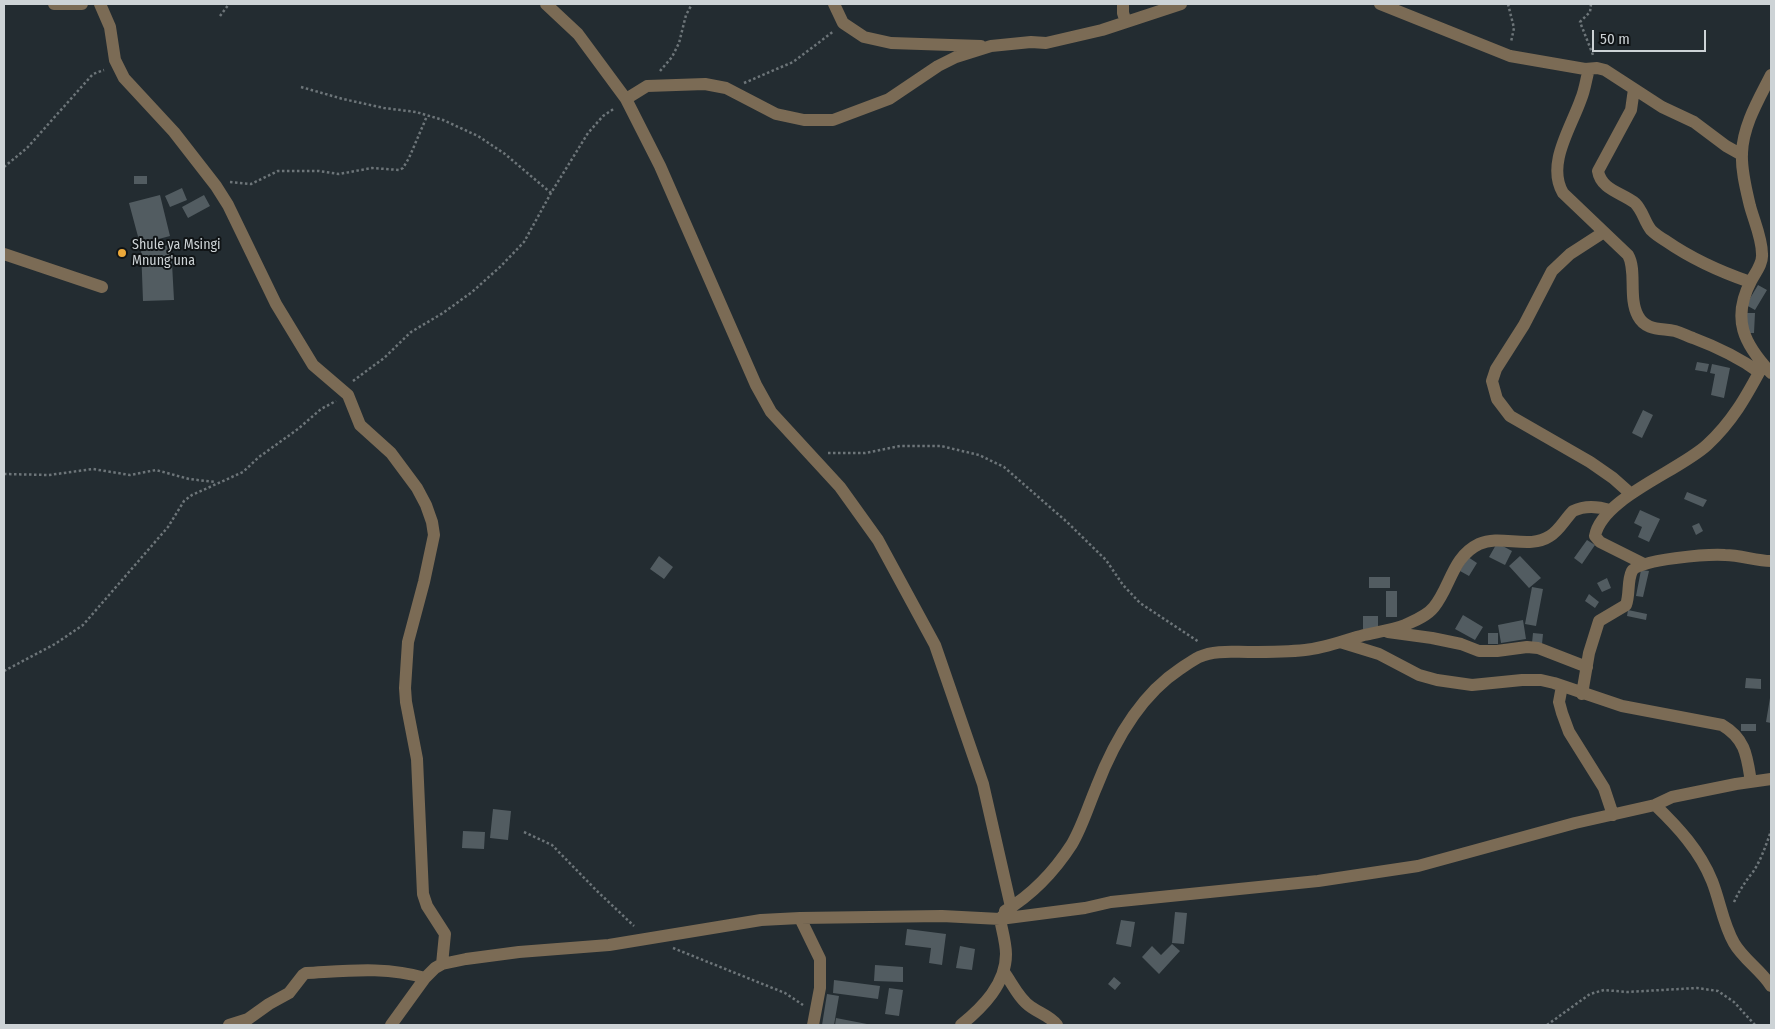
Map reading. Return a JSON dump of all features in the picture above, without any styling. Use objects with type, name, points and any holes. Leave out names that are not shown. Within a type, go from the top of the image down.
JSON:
[{"type":"street","points":[[54,4],[82,4]]},
{"type":"street","points":[[100,4],[110,27],[114,60],[124,78],[174,132],[212,180],[228,205],[276,304],[312,365],[348,395],[360,425],[391,453],[418,488],[432,522],[434,536],[408,642],[405,688],[417,759],[423,894],[427,906],[445,934],[442,964]]},
{"type":"street","points":[[546,4],[578,34],[626,99],[660,166],[756,385],[771,412],[840,487],[878,540],[935,645],[983,784],[1010,907]]},
{"type":"street","points":[[834,4],[843,23],[864,37],[891,43],[991,46],[1031,42],[1046,43],[1102,30],[1181,4]]},
{"type":"street","points":[[1123,4],[1126,22]]},
{"type":"street","points":[[1380,4],[1510,56],[1605,70],[1662,107],[1694,122],[1726,146],[1742,154]]},
{"type":"street","points":[[626,99],[647,86],[705,84],[726,88],[776,114],[804,120],[833,120],[889,99],[938,66],[956,57],[991,46]]},
{"type":"street","points":[[1589,69],[1582,97],[1559,156],[1556,174],[1558,184],[1563,193],[1631,259],[1635,309],[1638,318],[1644,324],[1652,329],[1682,333],[1764,370]]},
{"type":"street","points":[[1764,370],[1742,329],[1741,310],[1743,298],[1763,256],[1748,196],[1742,154],[1749,122],[1771,75]]},
{"type":"street","points":[[1634,89],[1631,110],[1598,171],[1600,179],[1613,190],[1633,201],[1651,230],[1662,239],[1706,264],[1750,282]]},
{"type":"street","points":[[1604,232],[1570,254],[1552,271],[1524,326],[1496,369],[1492,381],[1497,399],[1510,416],[1590,462],[1613,478],[1631,494]]},
{"type":"street","points":[[4,254],[102,287]]},
{"type":"street","points":[[1644,564],[1597,540],[1596,532],[1610,510],[1631,494],[1663,476],[1706,446],[1732,418],[1764,370]]},
{"type":"street","points":[[996,919],[1041,884],[1072,843],[1082,824],[1107,760],[1122,734],[1138,709],[1158,687],[1178,670],[1200,657],[1221,652],[1306,650],[1403,626],[1433,609],[1457,562],[1473,548],[1482,543],[1492,541],[1521,542],[1543,540],[1552,536],[1573,511],[1598,507],[1610,510]]},
{"type":"street","points":[[1582,694],[1593,636],[1599,621],[1626,605],[1632,571],[1636,566],[1665,560],[1725,555],[1771,561]]},
{"type":"street","points":[[1380,631],[1432,638],[1461,644],[1479,651],[1527,647],[1538,648],[1587,667]]},
{"type":"street","points":[[1340,642],[1379,654],[1419,675],[1437,680],[1472,685],[1541,680],[1622,706],[1722,725],[1734,732],[1742,744],[1747,756],[1752,782]]},
{"type":"street","points":[[1562,686],[1559,702],[1569,732],[1604,788],[1613,814]]},
{"type":"street","points":[[391,1025],[425,978],[442,964],[519,952],[609,945],[761,920],[942,916],[996,919],[1085,908],[1111,902],[1180,893],[1318,881],[1418,866],[1613,814],[1655,805],[1672,797],[1771,779]]},
{"type":"street","points":[[1655,805],[1682,831],[1700,858],[1712,880],[1734,944],[1771,986]]},
{"type":"street","points":[[800,918],[820,960],[820,988],[814,1020]]},
{"type":"street","points":[[961,1025],[977,1012],[1000,981],[1004,972],[1006,953],[996,919]]},
{"type":"street","points":[[229,1025],[248,1019],[268,1004],[289,993],[306,973],[373,969],[412,974],[425,978]]},
{"type":"street","points":[[1004,972],[1026,1002],[1052,1018],[1057,1025]]},
{"type":"path","points":[[220,16],[229,4]]},
{"type":"path","points":[[647,86],[672,57],[679,43],[686,15],[692,4]]},
{"type":"path","points":[[1508,4],[1514,28],[1510,56]]},
{"type":"path","points":[[1589,69],[1593,55],[1580,22],[1590,12],[1591,4]]},
{"type":"path","points":[[726,88],[737,86],[793,62],[843,23]]},
{"type":"path","points":[[4,167],[27,148],[92,74],[118,67]]},
{"type":"path","points":[[301,87],[343,99],[384,108],[416,112],[442,120],[478,136],[505,154],[551,193]]},
{"type":"path","points":[[4,671],[55,644],[83,625],[168,527],[184,501],[217,482],[244,472],[259,457],[298,429],[321,409],[348,395],[347,386],[384,358],[411,332],[443,313],[472,292],[501,266],[524,242],[551,193],[588,133],[603,116],[626,99]]},
{"type":"path","points":[[212,180],[251,184],[278,171],[319,171],[339,174],[372,168],[399,170],[403,168],[409,158],[427,116]]},
{"type":"path","points":[[806,448],[836,453],[865,452],[900,446],[942,446],[979,454],[1004,467],[1067,522],[1106,560],[1122,585],[1140,603],[1200,643]]},
{"type":"path","points":[[4,474],[49,475],[92,469],[130,475],[156,470],[189,479],[217,482]]},
{"type":"path","points":[[1725,920],[1739,891],[1763,853],[1771,831]]},
{"type":"path","points":[[524,832],[552,845],[647,938]]},
{"type":"path","points":[[669,946],[790,996],[814,1020]]},
{"type":"path","points":[[1547,1025],[1590,994],[1604,990],[1627,992],[1697,988],[1718,992],[1734,1002],[1755,1025]]},
{"type":"building","points":[[134,176],[147,176],[147,184],[134,184]]},
{"type":"building","points":[[182,188],[187,200],[170,207],[165,196]]},
{"type":"building","points":[[160,195],[170,236],[140,244],[129,203]]},
{"type":"building","points":[[204,195],[210,206],[188,218],[182,207]]},
{"type":"building","points":[[171,245],[174,300],[143,301],[141,247]]},
{"type":"building","points":[[1758,285],[1767,290],[1755,310],[1746,305]]},
{"type":"building","points":[[1744,313],[1755,313],[1754,333],[1744,333]]},
{"type":"building","points":[[1697,362],[1709,364],[1707,372],[1695,370]]},
{"type":"building","points":[[1712,364],[1730,368],[1724,398],[1711,395],[1715,374],[1710,373]]},
{"type":"building","points":[[1643,410],[1653,415],[1642,438],[1632,433]]},
{"type":"building","points":[[1687,492],[1707,500],[1703,507],[1684,499]]},
{"type":"building","points":[[1640,510],[1660,519],[1649,542],[1638,537],[1642,527],[1634,523]]},
{"type":"building","points":[[1699,523],[1703,531],[1696,535],[1692,526]]},
{"type":"building","points":[[1587,540],[1595,545],[1582,564],[1574,558]]},
{"type":"building","points":[[1497,543],[1512,551],[1505,565],[1489,557]]},
{"type":"building","points":[[659,556],[673,567],[664,579],[650,569]]},
{"type":"building","points":[[1520,556],[1541,578],[1529,588],[1509,566]]},
{"type":"building","points":[[1468,557],[1477,563],[1469,576],[1460,571]]},
{"type":"building","points":[[1641,570],[1649,571],[1643,597],[1636,596]]},
{"type":"building","points":[[1369,577],[1390,577],[1390,588],[1369,588]]},
{"type":"building","points":[[1607,578],[1611,588],[1602,592],[1597,583]]},
{"type":"building","points":[[1532,587],[1543,589],[1536,626],[1525,624]]},
{"type":"building","points":[[1386,591],[1397,591],[1397,617],[1386,617]]},
{"type":"building","points":[[1589,594],[1599,602],[1595,608],[1585,601]]},
{"type":"building","points":[[1628,610],[1647,614],[1646,620],[1627,616]]},
{"type":"building","points":[[1463,615],[1483,627],[1475,640],[1455,629]]},
{"type":"building","points":[[1363,616],[1378,616],[1378,629],[1363,629]]},
{"type":"building","points":[[1523,620],[1526,639],[1501,643],[1498,625]]},
{"type":"building","points":[[1488,633],[1498,633],[1498,644],[1488,644]]},
{"type":"building","points":[[1533,633],[1543,634],[1542,644],[1532,643]]},
{"type":"building","points":[[1746,678],[1761,679],[1761,689],[1745,688]]},
{"type":"building","points":[[1771,698],[1771,723],[1766,722]]},
{"type":"building","points":[[1741,724],[1756,724],[1756,731],[1741,731]]},
{"type":"building","points":[[493,809],[511,811],[508,840],[490,838]]},
{"type":"building","points":[[463,831],[485,832],[484,849],[462,848]]},
{"type":"building","points":[[1175,912],[1187,913],[1184,944],[1172,943]]},
{"type":"building","points":[[1121,920],[1135,922],[1131,947],[1116,944]]},
{"type":"building","points":[[907,929],[946,934],[942,965],[929,963],[931,948],[905,945]]},
{"type":"building","points":[[1172,944],[1180,951],[1159,974],[1142,957],[1152,946],[1161,955]]},
{"type":"building","points":[[960,946],[975,949],[972,970],[956,968]]},
{"type":"building","points":[[875,965],[903,967],[903,982],[874,981]]},
{"type":"building","points":[[1114,977],[1121,983],[1115,990],[1108,984]]},
{"type":"building","points":[[834,980],[880,986],[878,999],[833,993]]},
{"type":"building","points":[[889,988],[903,990],[899,1016],[885,1014]]},
{"type":"building","points":[[827,994],[839,996],[834,1025],[822,1025]]},
{"type":"building","points":[[836,1018],[867,1024],[867,1025],[835,1025]]},
{"type":"place","name":"Shule ya Msingi Mnung'una","points":[[122,253]]}]
